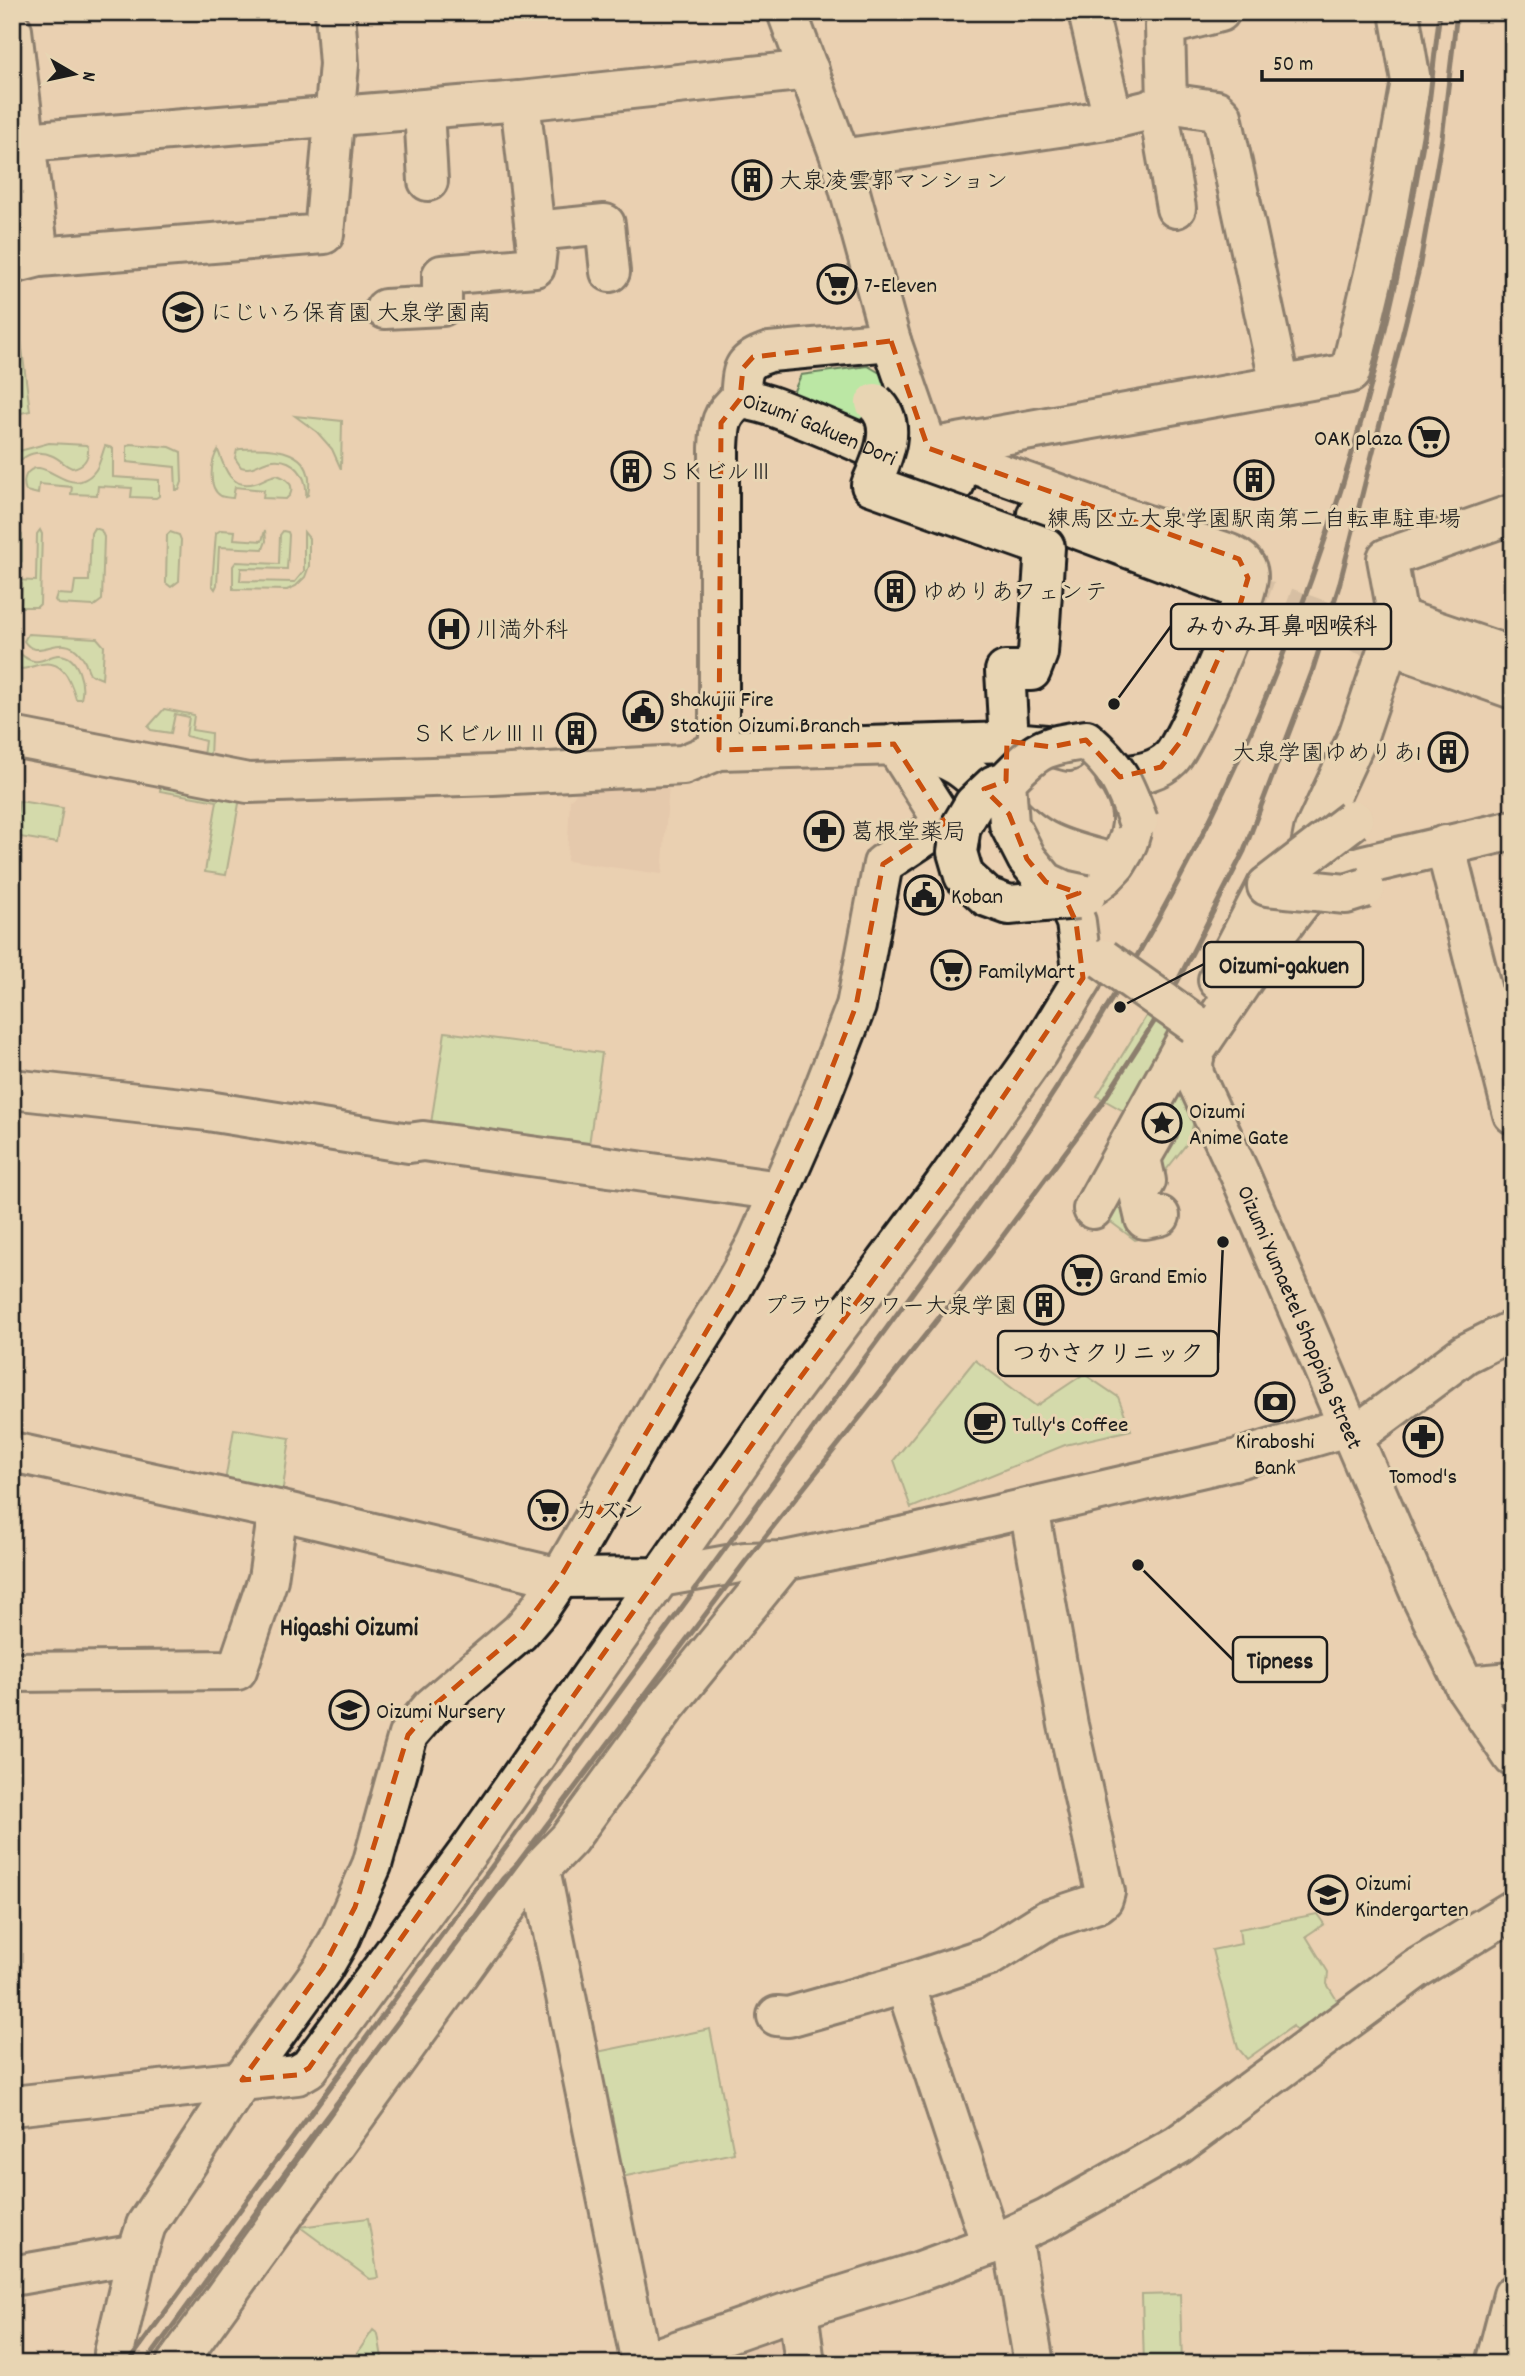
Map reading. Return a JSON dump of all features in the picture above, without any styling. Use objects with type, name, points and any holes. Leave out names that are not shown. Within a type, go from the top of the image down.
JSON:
[{"type":"street","points":[[12,30],[25,142],[26,261],[324,234],[340,64],[335,12]]},
{"type":"street","points":[[787,12],[841,159],[891,341],[928,448]]},
{"type":"street","points":[[1088,12],[1113,119]]},
{"type":"street","points":[[1176,208],[1162,105],[1166,26],[1220,12]]},
{"type":"street","points":[[928,448],[1350,373],[1384,232],[1411,81],[1399,12]]},
{"type":"street","points":[[25,142],[424,110],[809,70]]},
{"type":"street","points":[[385,309],[442,306],[442,275],[536,267],[537,249],[520,101]]},
{"type":"street","points":[[841,159],[1113,119],[1162,105],[1216,110],[1222,116],[1280,385]]},
{"type":"street","points":[[424,110],[428,181]]},
{"type":"street","points":[[535,231],[605,224],[610,272]]},
{"type":"street","points":[[740,399],[743,368],[754,357],[771,352],[891,341]]},
{"type":"street","name":"Oizumi Gakuen Dori","points":[[719,750],[720,423],[728,408],[740,399],[788,413],[930,473],[1232,587]]},
{"type":"street","points":[[875,403],[883,410],[889,435],[871,485],[1045,547],[1038,653],[1029,680],[1005,671],[1008,723],[1006,781],[1010,824],[1027,859],[1046,882],[1076,897]]},
{"type":"street","points":[[928,448],[1239,558],[1247,568],[1248,578],[1236,618],[1173,757],[1161,767],[1145,773],[1116,777]]},
{"type":"street","points":[[1314,885],[1306,875],[1314,831],[1358,736],[1398,618],[1387,558],[1513,513]]},
{"type":"street","points":[[1398,618],[1513,657]]},
{"type":"street","points":[[1412,653],[1513,689]]},
{"type":"street","points":[[1008,723],[1033,753]]},
{"type":"street","points":[[12,737],[248,783],[493,775],[682,765],[719,750],[894,744],[1012,742],[1074,752],[1102,763],[1116,777],[1127,794],[1132,812],[1132,829],[1127,846],[1116,864],[1101,880],[1076,897],[1009,905],[987,897],[964,876],[949,835],[894,744]]},
{"type":"street","points":[[114,2353],[146,2225],[242,2080],[323,1968],[339,1940],[372,1865],[408,1735],[432,1707],[520,1632],[560,1578],[672,1383],[731,1290],[757,1243],[816,1109],[856,1006],[883,864],[949,835],[961,826],[974,804],[994,785],[1006,781],[1033,753],[1059,744],[1086,740],[1110,761],[1126,786],[1138,821]]},
{"type":"street","points":[[894,744],[934,754],[957,765],[1006,812],[1044,840],[1116,864]]},
{"type":"street","points":[[1099,1214],[1122,1158],[1195,1024],[1266,876],[1353,820]]},
{"type":"street","name":"Oizumi Yumaetel Shopping Street","points":[[1513,830],[1364,864],[1334,874],[1314,885],[1260,955],[1196,1049],[1193,1062],[1194,1075],[1241,1177],[1423,1600],[1465,1686],[1513,1757]]},
{"type":"street","points":[[1445,845],[1510,1094]]},
{"type":"street","points":[[1266,876],[1346,894],[1365,888]]},
{"type":"street","points":[[12,2106],[297,2075],[309,2068],[471,1848],[788,1394],[944,1185],[1022,1074],[1083,978],[1076,922],[1076,897]]},
{"type":"street","points":[[1103,959],[1195,1024]]},
{"type":"street","points":[[12,1089],[208,1111],[409,1143],[423,1141],[780,1191]]},
{"type":"street","points":[[1122,1158],[1146,1181],[1139,1193],[1145,1219],[1160,1216]]},
{"type":"street","points":[[12,1452],[278,1510],[560,1578],[660,1577],[745,1562],[784,1561],[1234,1461],[1347,1427],[1367,1427],[1465,1354],[1513,1330]]},
{"type":"street","points":[[777,2016],[788,2018],[990,1956],[1047,1920],[1103,1899],[1105,1892],[1068,1725],[1029,1508]]},
{"type":"street","points":[[12,1672],[237,1670],[268,1579],[278,1510]]},
{"type":"street","points":[[176,2364],[518,1891],[569,1839],[666,1706],[784,1561]]},
{"type":"street","points":[[1465,1686],[1513,1682]]},
{"type":"street","points":[[540,1869],[640,2363],[915,2273],[1001,2241],[1178,2145],[1416,1969],[1513,1910]]},
{"type":"street","points":[[905,1984],[1001,2241],[1034,2364]]},
{"type":"street","points":[[12,2276],[137,2254]]},
{"type":"street","points":[[1502,2353],[1513,2295]]},
{"type":"street","points":[[798,2310],[805,2364]]},
{"type":"highlighted area","points":[[891,341],[928,448],[1239,559],[1248,578],[1236,618],[1184,737],[1161,767],[1120,777],[1086,740],[1051,747],[1007,741],[1006,781],[984,789],[1009,814],[1027,859],[1046,882],[1079,893],[1065,898],[1076,922],[1083,978],[944,1185],[788,1394],[309,2068],[297,2075],[242,2080],[323,1968],[355,1907],[408,1735],[432,1707],[520,1632],[560,1578],[731,1290],[816,1109],[856,1006],[883,864],[945,823],[894,744],[719,750],[721,423],[740,399],[743,368],[753,357]]},
{"type":"shaded area","points":[[669,784],[662,874],[567,861],[570,800],[582,787]]},
{"type":"shaded area","points":[[790,2325],[795,2364],[679,2364]]},
{"type":"green space","points":[[19,326],[30,411],[12,415],[12,327]]},
{"type":"green space","points":[[868,366],[880,373],[885,382],[903,445],[842,413],[793,393],[801,375]]},
{"type":"green space","points":[[295,416],[342,421],[341,469],[332,449],[317,432]]},
{"type":"green space","points":[[49,443],[86,445],[87,458],[72,468],[53,456],[35,453],[20,460],[12,469],[12,453]]},
{"type":"green space","points":[[105,446],[113,448],[113,477],[159,480],[159,496],[131,497],[132,488],[98,486],[97,495],[71,494],[72,487],[39,484],[38,494],[26,491],[24,479],[31,469],[44,469],[73,482],[87,478],[98,466]]},
{"type":"green space","points":[[127,446],[170,447],[181,452],[182,482],[179,490],[176,490],[175,467],[127,462]]},
{"type":"green space","points":[[218,450],[226,470],[234,480],[246,484],[255,483],[277,475],[289,482],[290,495],[286,499],[263,498],[264,490],[235,487],[233,498],[221,496],[212,481],[212,467]]},
{"type":"green space","points":[[237,450],[279,451],[300,460],[306,468],[309,480],[308,495],[306,496],[302,475],[293,465],[273,460],[250,468],[241,467],[235,458]]},
{"type":"green space","points":[[94,528],[101,530],[104,537],[102,600],[94,606],[58,604],[55,600],[57,594],[73,595],[75,581],[89,581],[91,533]]},
{"type":"green space","points":[[40,530],[40,604],[37,607],[21,607],[22,584],[12,583],[12,580],[36,581],[37,534]]},
{"type":"green space","points":[[221,530],[235,531],[234,539],[262,541],[265,530],[266,541],[263,549],[219,547],[215,589],[212,585],[216,533]]},
{"type":"green space","points":[[12,531],[18,531],[22,535],[22,561],[17,566],[12,566]]},
{"type":"green space","points":[[283,531],[289,535],[287,569],[241,568],[240,581],[295,582],[304,571],[304,532],[309,538],[309,566],[305,577],[287,590],[233,589],[233,566],[236,562],[279,564],[280,535]]},
{"type":"green space","points":[[170,532],[179,535],[181,540],[179,581],[171,587],[166,583],[167,535]]},
{"type":"green space","points":[[28,634],[97,638],[104,646],[102,679],[90,674],[82,656],[73,647],[58,645],[36,649],[24,641]]},
{"type":"green space","points":[[12,645],[31,660],[41,661],[60,655],[72,660],[81,679],[81,699],[76,699],[63,671],[52,664],[23,669],[12,667]]},
{"type":"green space","points":[[164,709],[194,715],[192,730],[211,733],[210,758],[203,756],[205,741],[186,736],[189,717],[175,714],[171,733],[151,730],[148,727]]},
{"type":"green space","points":[[161,784],[240,798],[226,875],[205,872],[217,801],[160,791]]},
{"type":"green space","points":[[19,801],[63,808],[57,843],[14,836]]},
{"type":"green space","points":[[1166,984],[1196,1115],[1188,1142],[1167,1169],[1160,1186],[1157,1199],[1164,1233],[1135,1240],[1088,1205],[1134,1117],[1097,1096]]},
{"type":"green space","points":[[445,1032],[602,1053],[588,1152],[430,1130]]},
{"type":"green space","points":[[975,1360],[1036,1406],[1084,1374],[1118,1397],[1131,1430],[1065,1445],[911,1508],[894,1460]]},
{"type":"green space","points":[[234,1429],[290,1438],[282,1495],[224,1487]]},
{"type":"green space","points":[[1317,1914],[1324,1924],[1306,1936],[1328,1972],[1327,1984],[1338,2002],[1298,2034],[1293,2026],[1247,2059],[1238,2048],[1212,1950],[1241,1944],[1239,1929]]},
{"type":"green space","points":[[710,2029],[734,2153],[617,2178],[592,2053]]},
{"type":"green space","points":[[368,2218],[378,2278],[370,2279],[300,2227]]},
{"type":"green space","points":[[1180,2294],[1182,2364],[1144,2364],[1142,2295]]},
{"type":"green space","points":[[373,2330],[378,2334],[383,2364],[350,2364]]},
{"type":"tunnel","points":[[1232,587],[1412,653]]},
{"type":"railway","points":[[127,2364],[996,1179],[1078,1055],[1154,926],[1223,794],[1254,726],[1328,531],[1366,402],[1398,270],[1426,123],[1440,12]]},
{"type":"railway","points":[[145,2364],[306,2144],[745,1562],[988,1256],[1102,1103],[1168,1000],[1244,851],[1312,672],[1339,586],[1419,269],[1442,138],[1457,12]]},
{"type":"place","name":"大泉凌雲郭マンション","points":[[752,180]]},
{"type":"place","name":"7-Eleven","points":[[837,284]]},
{"type":"place","name":"にじいろ保育園 大泉学園南","points":[[183,312]]},
{"type":"place","name":"OAK plaza","points":[[1429,437]]},
{"type":"place","name":"ＳＫビルⅢ","points":[[631,471]]},
{"type":"place","name":"練馬区立大泉学園駅南第二自転車駐車場","points":[[1254,480]]},
{"type":"place","name":"ゆめりあフェンテ","points":[[895,591]]},
{"type":"place","name":"川満外科","points":[[449,629]]},
{"type":"place","name":"みかみ耳鼻咽喉科","points":[[1114,704]]},
{"type":"place","name":"Shakujii Fire Station Oizumi Branch","points":[[643,711]]},
{"type":"place","name":"ＳＫビルⅢⅡ","points":[[576,733]]},
{"type":"place","name":"大泉学園ゆめりあ1","points":[[1448,752]]},
{"type":"place","name":"葛根堂薬局","points":[[824,831]]},
{"type":"place","name":"Koban","points":[[924,895]]},
{"type":"place","name":"FamilyMart","points":[[951,970]]},
{"type":"place","name":"Oizumi-gakuen","points":[[1120,1007]]},
{"type":"place","name":"Oizumi Anime Gate","points":[[1162,1123]]},
{"type":"place","name":"つかさクリニック","points":[[1223,1242]]},
{"type":"place","name":"Grand Emio","points":[[1082,1275]]},
{"type":"place","name":"プラウドタワー大泉学園","points":[[1044,1305]]},
{"type":"place","name":"Kiraboshi Bank","points":[[1275,1402]]},
{"type":"place","name":"Tully's Coffee","points":[[985,1423]]},
{"type":"place","name":"Tomod's","points":[[1423,1437]]},
{"type":"place","name":"カズン","points":[[548,1510]]},
{"type":"place","name":"Tipness","points":[[1138,1565]]},
{"type":"place","name":"Oizumi Nursery","points":[[349,1710]]},
{"type":"place","name":"Oizumi Kindergarten","points":[[1328,1895]]},
{"type":"district","name":"Higashi Oizumi","points":[[349,1626]]}]
